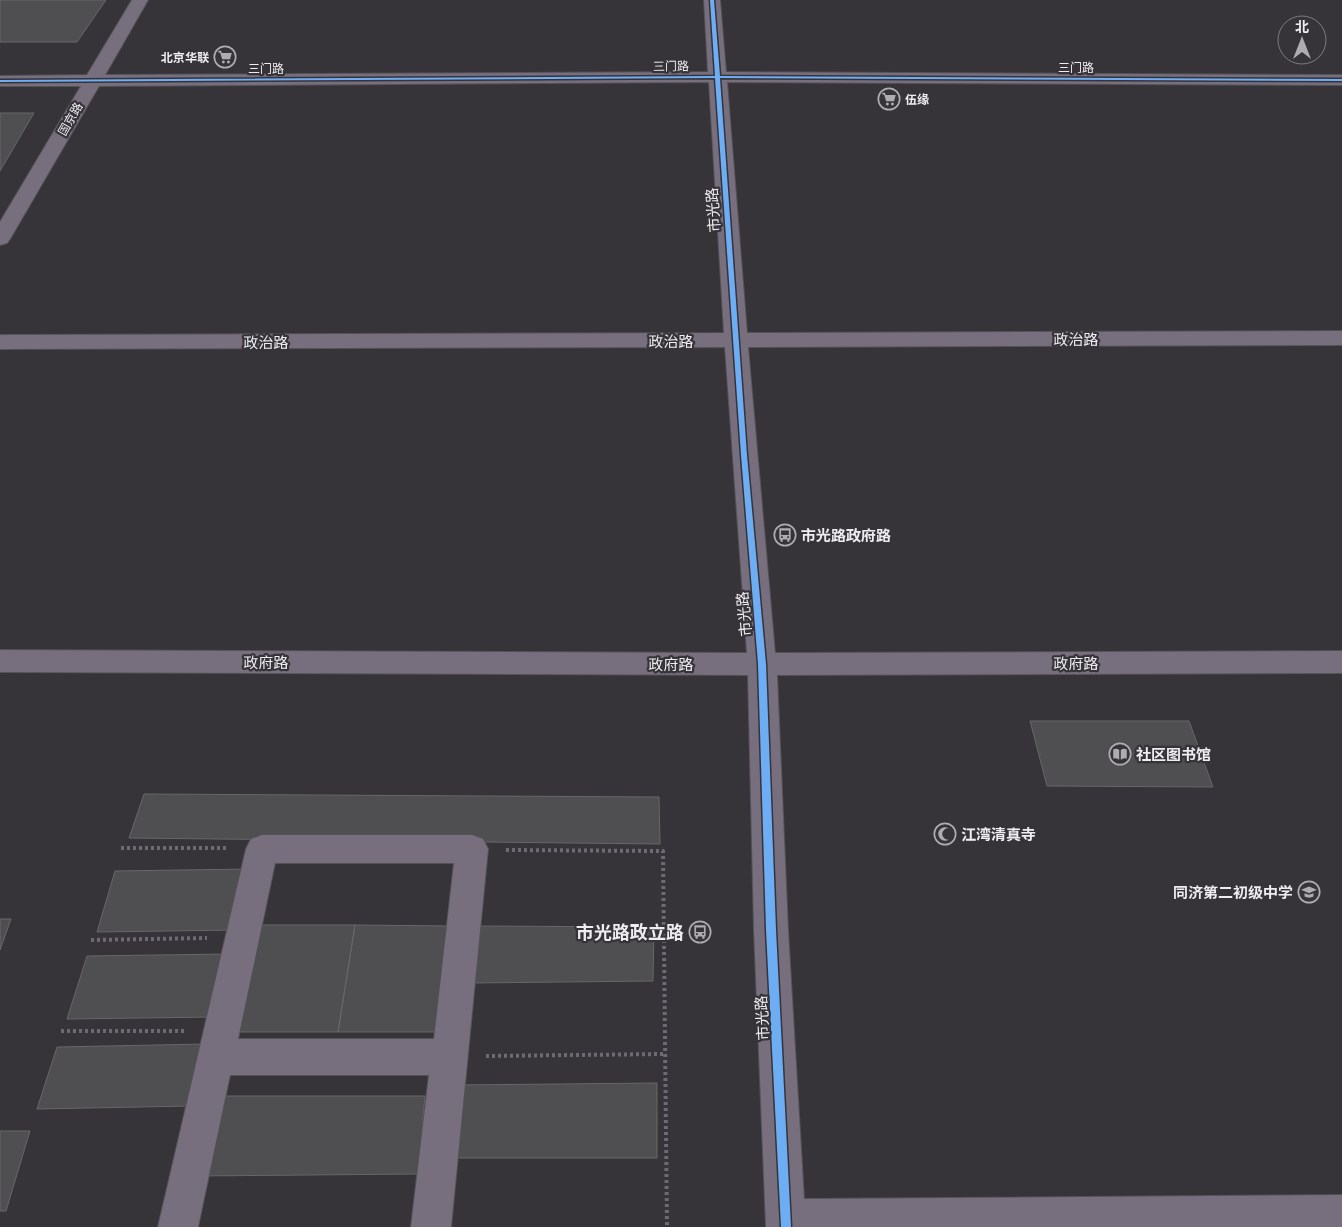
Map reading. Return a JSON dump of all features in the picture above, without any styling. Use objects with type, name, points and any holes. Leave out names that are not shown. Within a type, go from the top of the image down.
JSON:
[{"type":"street","name":"国京路","points":[[0,239],[140,0]]},
{"type":"street","name":"市光路","points":[[712,0],[736,341],[762,664],[771,930],[786,1223]]},
{"type":"street","name":"三门路","points":[[0,81],[718,76],[1342,80]]},
{"type":"street","name":"政治路","points":[[0,342],[1342,338]]},
{"type":"street","name":"政府路","points":[[0,661],[762,664],[1342,662]]},
{"type":"street","points":[[178,1227],[262,849],[472,849],[431,1227]]},
{"type":"street","points":[[218,1044],[450,1057]]},
{"type":"street","points":[[786,1223],[1342,1214]]},
{"type":"path","points":[[122,848],[262,849]]},
{"type":"path","points":[[472,849],[662,851],[667,1227]]},
{"type":"path","points":[[91,940],[242,937]]},
{"type":"path","points":[[61,1031],[218,1044]]},
{"type":"path","points":[[450,1057],[665,1054]]},
{"type":"building","points":[[0,0],[106,0],[77,42],[0,42]]},
{"type":"building","points":[[0,113],[34,113],[0,171]]},
{"type":"building","name":"社区图书馆","points":[[1030,721],[1189,721],[1213,787],[1047,786]]},
{"type":"building","points":[[144,794],[659,797],[660,844],[129,838]]},
{"type":"building","points":[[249,869],[235,930],[97,932],[115,871]]},
{"type":"building","points":[[0,919],[11,919],[0,950]]},
{"type":"building","points":[[255,925],[355,925],[338,1032],[232,1032]]},
{"type":"building","points":[[355,925],[453,926],[443,1032],[338,1032]]},
{"type":"building","points":[[479,926],[654,927],[653,981],[472,983]]},
{"type":"building","points":[[227,954],[213,1017],[67,1019],[87,956]]},
{"type":"building","points":[[205,1044],[191,1106],[37,1109],[57,1047]]},
{"type":"building","points":[[657,1083],[657,1158],[448,1158],[457,1085]]},
{"type":"building","points":[[217,1096],[425,1096],[418,1174],[198,1176]]},
{"type":"building","points":[[0,1131],[30,1131],[6,1211],[0,1211]]},
{"type":"cycle path","points":[[712,0],[744,455],[762,664],[771,930],[786,1227]]},
{"type":"cycle path","points":[[0,81],[718,77],[1342,80]]},
{"type":"place","name":"北京华联","points":[[225,57]]},
{"type":"place","name":"伍缘","points":[[889,99]]},
{"type":"place","name":"市光路政府路","points":[[785,535]]},
{"type":"place","name":"社区图书馆","points":[[1120,754]]},
{"type":"place","name":"江湾清真寺","points":[[945,834]]},
{"type":"place","name":"同济第二初级中学","points":[[1309,892]]},
{"type":"place","name":"市光路政立路","points":[[700,932]]}]
